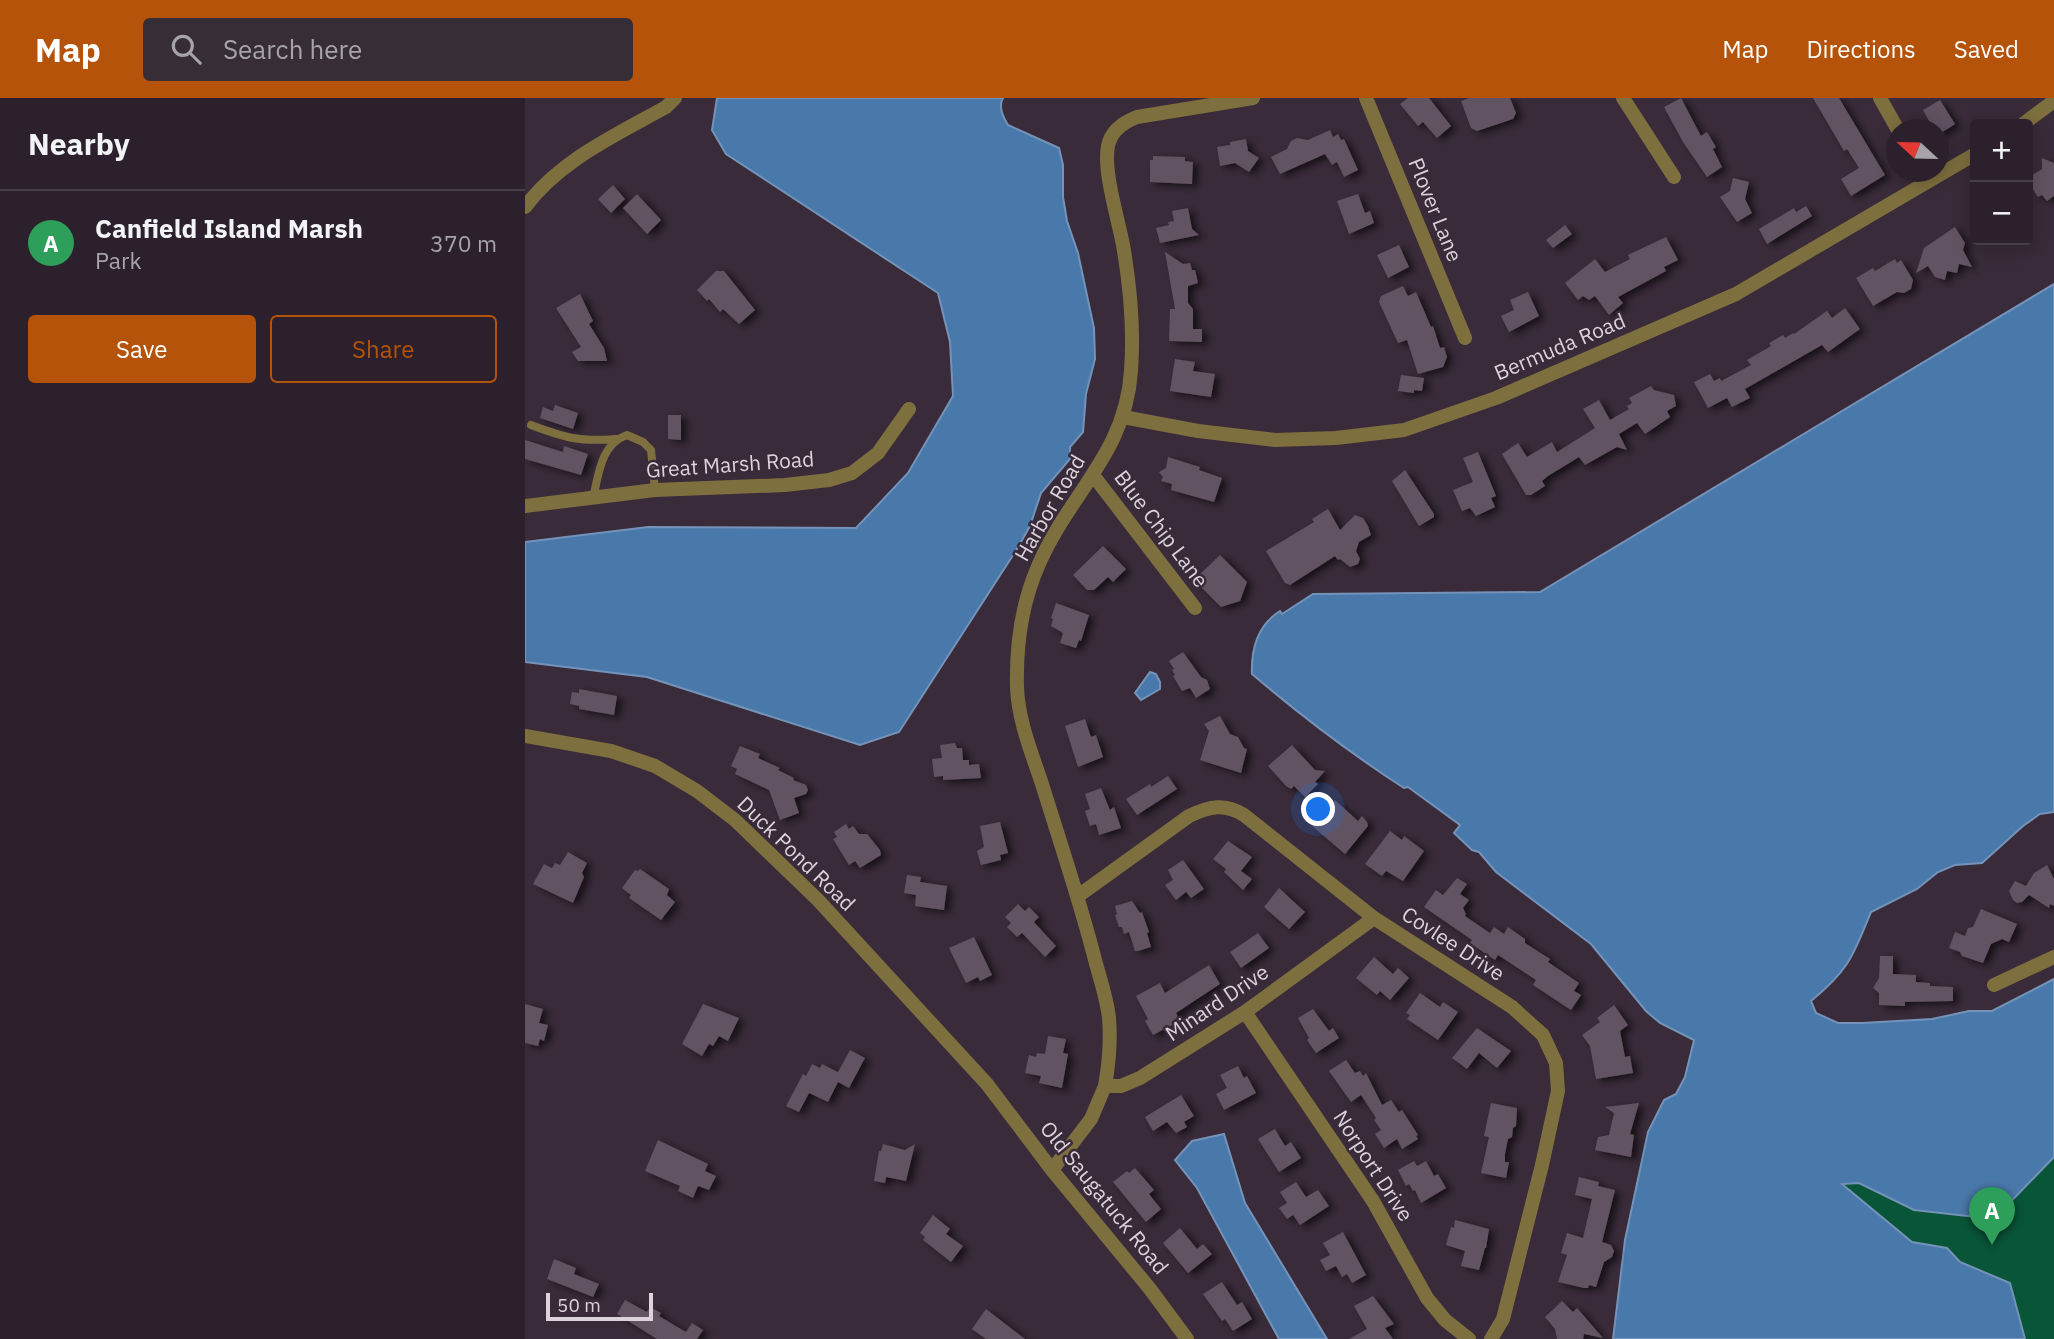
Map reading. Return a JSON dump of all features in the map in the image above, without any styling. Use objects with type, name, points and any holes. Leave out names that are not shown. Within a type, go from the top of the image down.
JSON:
[{"type":"street","points":[[525,207],[537,191],[569,163],[666,107],[675,98]]},
{"type":"street","name":"Harbor Road","points":[[1105,1086],[1111,1052],[1109,1015],[1078,896],[1025,731],[1017,690],[1018,647],[1024,605],[1039,562],[1111,446],[1129,394],[1133,341],[1123,248],[1108,169],[1107,157],[1111,138],[1121,125],[1137,117],[1254,98]]},
{"type":"street","name":"Plover Lane","points":[[1366,98],[1465,338]]},
{"type":"street","points":[[1623,98],[1674,177]]},
{"type":"street","points":[[1879,98],[1891,119]]},
{"type":"street","points":[[2030,119],[2054,101]]},
{"type":"street","name":"Bermuda Road","points":[[1949,165],[1970,155]]},
{"type":"street","name":"Bermuda Road","points":[[1123,417],[1275,440],[1336,438],[1404,430],[1496,398],[1736,294],[1916,182]]},
{"type":"street","name":"Great Marsh Road","points":[[525,506],[655,491],[785,485],[829,480],[852,473],[878,453],[909,409]]},
{"type":"street","name":"Blue Chip Lane","points":[[1093,475],[1195,608]]},
{"type":"street","name":"Duck Pond Road","points":[[525,736],[611,751],[655,766],[735,820],[818,901],[987,1084]]},
{"type":"street","name":"Covlee Drive","points":[[1078,896],[1189,816],[1209,807],[1226,806],[1244,815],[1374,918],[1512,1007],[1543,1035],[1556,1063],[1558,1091],[1503,1319],[1491,1339]]},
{"type":"street","name":"Minard Drive","points":[[1105,1086],[1121,1086],[1140,1079],[1245,1012],[1374,918]]},
{"type":"street","points":[[1994,985],[2054,957]]},
{"type":"street","name":"Norport Drive","points":[[1245,1012],[1373,1201],[1427,1297],[1444,1320],[1469,1339]]},
{"type":"street","name":"Old Saugatuck Road","points":[[987,1084],[1187,1339]]},
{"type":"street","points":[[1052,1170],[1091,1119],[1105,1086]]},
{"type":"lane","points":[[531,425],[565,438],[591,441],[627,435],[643,442],[651,450],[655,491]]},
{"type":"lane","points":[[593,498],[603,458],[615,439]]},
{"type":"green space","points":[[2054,1157],[2054,1339],[2025,1339],[2010,1283],[1960,1262],[1947,1248],[1912,1242],[1840,1184],[1859,1183],[1914,1210],[1994,1218]]},
{"type":"water","points":[[717,98],[1003,98],[1001,108],[1008,125],[1059,148],[1063,165],[1063,197],[1067,221],[1078,253],[1094,328],[1095,359],[1086,394],[1083,432],[1070,447],[1070,459],[1041,493],[1030,526],[1017,549],[899,732],[860,745],[647,677],[525,662],[525,542],[648,527],[856,528],[908,473],[953,396],[950,342],[938,293],[726,154],[712,130]]},
{"type":"water","points":[[2054,284],[2054,812],[2040,814],[2023,826],[1982,863],[1955,865],[1938,872],[1917,889],[1871,912],[1849,961],[1834,980],[1811,1001],[1816,1013],[1838,1023],[1932,1019],[1969,1011],[1992,1011],[2054,979],[2054,1157],[1994,1219],[1914,1210],[1859,1183],[1842,1184],[1912,1242],[1947,1248],[1960,1262],[2010,1283],[2025,1339],[1613,1339],[1625,1240],[1648,1132],[1664,1100],[1676,1094],[1685,1077],[1694,1040],[1660,1023],[1646,1011],[1591,944],[1496,872],[1479,852],[1472,850],[1454,833],[1460,825],[1408,787],[1404,788],[1345,747],[1252,674],[1257,638],[1272,617],[1280,611],[1282,614],[1313,594],[1540,592]]},
{"type":"water","points":[[1150,672],[1156,674],[1160,689],[1141,700],[1135,693]]},
{"type":"water","points":[[1224,1134],[1245,1203],[1327,1339],[1279,1339],[1197,1188],[1175,1160],[1192,1141]]},
{"type":"building","points":[[1408,98],[1429,98],[1451,126],[1437,138],[1423,122],[1418,126],[1400,104]]},
{"type":"building","points":[[1469,98],[1510,98],[1516,113],[1513,119],[1477,131],[1471,128],[1461,101]]},
{"type":"building","points":[[1681,98],[1701,136],[1707,132],[1716,147],[1713,149],[1722,167],[1707,177],[1683,142],[1664,107]]},
{"type":"building","points":[[1813,98],[1839,98],[1885,175],[1851,196],[1841,179],[1859,168],[1847,149],[1844,151]]},
{"type":"building","points":[[1940,100],[1955,124],[1949,128],[1949,119],[1928,119],[1923,110]]},
{"type":"building","points":[[1330,130],[1333,137],[1338,134],[1341,140],[1344,139],[1358,170],[1344,177],[1337,162],[1332,165],[1325,154],[1280,174],[1271,157],[1287,149],[1291,141],[1297,138],[1308,140]]},
{"type":"building","points":[[1246,139],[1248,151],[1259,158],[1249,172],[1235,163],[1220,166],[1217,147]]},
{"type":"building","points":[[1153,156],[1185,157],[1185,161],[1193,162],[1192,184],[1150,182],[1150,160],[1153,160]]},
{"type":"building","points":[[2042,158],[2054,163],[2054,196],[2047,201],[2042,195],[2038,197],[2033,190],[2033,175],[2042,169]]},
{"type":"building","points":[[1733,178],[1749,182],[1745,199],[1752,213],[1737,222],[1720,197],[1730,191]]},
{"type":"building","points":[[613,185],[625,199],[611,213],[598,199]]},
{"type":"building","points":[[637,194],[661,220],[647,234],[623,208]]},
{"type":"building","points":[[1358,194],[1365,213],[1370,211],[1374,223],[1349,234],[1337,201]]},
{"type":"building","points":[[1806,206],[1812,216],[1767,244],[1759,229],[1794,208],[1796,212]]},
{"type":"building","points":[[1188,208],[1192,229],[1199,235],[1160,243],[1156,228],[1174,221],[1172,211]]},
{"type":"building","points":[[1565,225],[1572,234],[1553,248],[1546,240]]},
{"type":"building","points":[[1955,227],[1965,243],[1963,250],[1972,267],[1959,264],[1957,273],[1947,271],[1945,280],[1935,277],[1928,266],[1916,273],[1924,248]]},
{"type":"building","points":[[1666,237],[1678,260],[1664,267],[1666,271],[1618,297],[1623,303],[1609,315],[1595,296],[1589,300],[1583,296],[1578,300],[1565,283],[1595,259],[1605,272],[1630,259],[1628,255]]},
{"type":"building","points":[[1399,245],[1409,267],[1388,278],[1377,255]]},
{"type":"building","points":[[1165,252],[1183,264],[1190,263],[1192,270],[1195,270],[1198,283],[1188,286],[1188,303],[1193,309],[1193,329],[1202,329],[1202,342],[1169,341],[1170,309],[1175,309]]},
{"type":"building","points":[[1895,259],[1897,263],[1901,260],[1913,280],[1911,289],[1904,293],[1897,292],[1873,306],[1856,278]]},
{"type":"building","points":[[716,271],[724,271],[755,310],[739,324],[723,309],[720,312],[697,290]]},
{"type":"building","points":[[1403,286],[1408,296],[1416,292],[1431,327],[1433,326],[1440,348],[1444,347],[1447,357],[1443,367],[1418,374],[1407,340],[1398,343],[1379,302],[1381,296]]},
{"type":"building","points":[[1528,292],[1539,316],[1509,332],[1501,316],[1514,310],[1510,300]]},
{"type":"building","points":[[580,294],[593,321],[589,324],[604,348],[607,361],[578,361],[572,352],[581,347],[556,308]]},
{"type":"building","points":[[1845,308],[1860,329],[1828,352],[1822,345],[1745,389],[1750,398],[1732,407],[1727,398],[1708,408],[1694,382],[1710,374],[1714,381],[1720,378],[1721,381],[1751,365],[1747,360],[1771,346],[1769,343],[1783,335],[1785,338],[1794,334],[1827,311],[1832,318]]},
{"type":"building","points":[[1175,359],[1195,362],[1193,371],[1215,374],[1211,397],[1170,391]]},
{"type":"building","points":[[1401,375],[1424,378],[1422,391],[1398,391]]},
{"type":"building","points":[[1651,386],[1654,390],[1674,395],[1676,406],[1667,411],[1670,417],[1645,434],[1637,423],[1619,434],[1627,450],[1617,447],[1585,465],[1579,457],[1542,481],[1545,486],[1531,495],[1526,495],[1502,454],[1518,443],[1527,457],[1552,442],[1557,452],[1595,428],[1583,409],[1599,400],[1610,420],[1629,409],[1627,406],[1632,403],[1629,398]]},
{"type":"building","points":[[555,405],[578,413],[573,429],[540,418],[543,407],[553,411]]},
{"type":"building","points":[[668,415],[681,415],[681,440],[668,439]]},
{"type":"building","points":[[525,440],[563,452],[564,446],[588,454],[581,475],[525,459]]},
{"type":"building","points":[[1478,452],[1496,496],[1491,498],[1495,507],[1476,516],[1470,508],[1462,511],[1453,490],[1473,482],[1463,458]]},
{"type":"building","points":[[1168,457],[1200,467],[1199,470],[1222,478],[1214,502],[1171,490],[1172,484],[1161,481],[1163,477],[1159,472],[1166,468]]},
{"type":"building","points":[[1405,470],[1434,514],[1434,517],[1419,526],[1392,481]]},
{"type":"building","points":[[1328,509],[1340,530],[1355,515],[1363,518],[1368,526],[1371,535],[1359,542],[1356,551],[1360,559],[1358,564],[1350,567],[1335,556],[1290,585],[1285,583],[1266,551],[1314,522],[1312,519]]},
{"type":"building","points":[[1103,546],[1126,569],[1113,582],[1108,577],[1094,590],[1087,590],[1073,575]]},
{"type":"building","points":[[1220,555],[1247,582],[1240,601],[1221,607],[1194,580]]},
{"type":"building","points":[[1056,603],[1089,615],[1076,648],[1060,643],[1063,633],[1051,626]]},
{"type":"building","points":[[1183,652],[1201,677],[1207,680],[1210,689],[1196,698],[1190,688],[1182,691],[1173,676],[1174,669],[1169,661]]},
{"type":"building","points":[[579,689],[617,696],[614,715],[579,709],[579,706],[570,704],[572,692],[579,693]]},
{"type":"building","points":[[1220,716],[1230,734],[1238,737],[1247,749],[1241,773],[1200,760],[1209,731],[1204,724]]},
{"type":"building","points":[[1085,719],[1091,737],[1096,735],[1103,757],[1078,767],[1065,726]]},
{"type":"building","points":[[955,743],[957,748],[962,748],[963,760],[969,760],[969,765],[979,764],[981,778],[943,780],[943,776],[934,777],[932,759],[942,758],[940,745]]},
{"type":"building","points":[[1292,745],[1315,770],[1325,771],[1315,782],[1318,784],[1305,797],[1294,786],[1291,789],[1286,786],[1268,766]]},
{"type":"building","points":[[740,746],[760,754],[758,758],[806,785],[806,794],[794,798],[799,813],[780,820],[769,790],[735,774],[737,769],[731,766]]},
{"type":"building","points":[[1168,776],[1177,789],[1137,815],[1126,799]]},
{"type":"building","points":[[1101,788],[1110,810],[1114,807],[1121,828],[1099,835],[1096,824],[1090,826],[1085,811],[1090,809],[1085,794]]},
{"type":"building","points":[[1335,800],[1358,821],[1362,816],[1368,826],[1345,854],[1312,826]]},
{"type":"building","points":[[1000,822],[1008,853],[1000,855],[1001,860],[981,865],[977,851],[984,847],[980,826]]},
{"type":"building","points":[[846,824],[849,829],[853,826],[859,834],[867,834],[881,855],[860,868],[855,861],[849,865],[833,839],[837,837],[834,832]]},
{"type":"building","points":[[1390,831],[1402,840],[1404,836],[1424,851],[1403,881],[1386,871],[1382,876],[1365,864]]},
{"type":"building","points":[[1228,841],[1252,857],[1241,871],[1252,879],[1243,890],[1224,872],[1226,869],[1213,859]]},
{"type":"building","points":[[568,852],[587,863],[573,903],[533,884],[544,864],[552,868],[555,863],[560,865]]},
{"type":"building","points":[[1183,860],[1204,889],[1191,898],[1186,892],[1176,900],[1165,885],[1173,880],[1168,870]]},
{"type":"building","points":[[2047,865],[2054,879],[2054,906],[2050,904],[2049,908],[2029,895],[2022,902],[2013,900],[2009,891],[2015,881],[2026,886],[2034,873]]},
{"type":"building","points":[[640,869],[669,889],[667,895],[675,902],[661,920],[629,898],[631,895],[622,888],[635,870]]},
{"type":"building","points":[[907,875],[921,877],[920,882],[947,886],[944,910],[915,906],[916,895],[904,893]]},
{"type":"building","points":[[1457,878],[1467,884],[1460,894],[1469,900],[1463,908],[1465,916],[1490,933],[1494,927],[1504,934],[1508,927],[1525,939],[1525,943],[1550,959],[1548,962],[1579,983],[1574,991],[1581,995],[1571,1010],[1533,985],[1536,980],[1498,955],[1495,960],[1470,943],[1472,940],[1424,907],[1436,890],[1443,895]]},
{"type":"building","points":[[1279,888],[1305,912],[1289,929],[1264,907]]},
{"type":"building","points":[[1132,901],[1140,913],[1142,912],[1151,947],[1138,951],[1135,951],[1129,932],[1124,934],[1122,927],[1119,927],[1115,915],[1115,906]]},
{"type":"building","points":[[1018,904],[1025,911],[1029,907],[1039,917],[1034,922],[1056,946],[1045,957],[1022,933],[1017,937],[1007,927],[1011,923],[1005,917]]},
{"type":"building","points":[[1981,909],[2017,924],[2009,942],[2002,939],[1991,944],[1983,963],[1949,948],[1955,932],[1965,936],[1968,928],[1973,927]]},
{"type":"building","points":[[1258,933],[1269,948],[1241,968],[1230,952]]},
{"type":"building","points":[[974,937],[992,975],[980,981],[978,977],[966,983],[949,948]]},
{"type":"building","points":[[1880,956],[1893,956],[1893,974],[1916,975],[1916,982],[1930,983],[1930,986],[1953,987],[1953,1001],[1905,1002],[1905,1006],[1879,1005],[1879,993],[1873,988],[1879,978]]},
{"type":"building","points":[[1374,957],[1393,974],[1398,968],[1409,978],[1390,1000],[1380,991],[1377,995],[1356,978]]},
{"type":"building","points":[[1209,965],[1220,984],[1176,1013],[1180,1021],[1153,1035],[1136,996],[1160,983],[1165,993]]},
{"type":"building","points":[[1420,993],[1440,1007],[1443,1002],[1458,1012],[1438,1040],[1407,1019],[1410,1015],[1406,1013]]},
{"type":"building","points":[[525,1004],[543,1009],[539,1023],[548,1025],[544,1041],[540,1039],[538,1046],[525,1043]]},
{"type":"building","points":[[703,1004],[739,1018],[728,1041],[719,1036],[713,1046],[709,1044],[702,1056],[682,1044]]},
{"type":"building","points":[[1614,1005],[1628,1025],[1620,1031],[1625,1057],[1630,1056],[1633,1073],[1596,1079],[1590,1046],[1582,1035],[1600,1022],[1597,1018]]},
{"type":"building","points":[[1313,1009],[1329,1031],[1333,1028],[1339,1038],[1316,1053],[1298,1018]]},
{"type":"building","points":[[1477,1028],[1511,1051],[1497,1068],[1479,1053],[1467,1069],[1452,1058]]},
{"type":"building","points":[[1048,1036],[1066,1039],[1063,1053],[1068,1054],[1062,1088],[1039,1083],[1041,1076],[1025,1073],[1029,1055],[1036,1057],[1037,1053],[1045,1054]]},
{"type":"building","points":[[850,1050],[865,1058],[849,1088],[838,1082],[828,1102],[809,1093],[799,1112],[786,1106],[803,1074],[806,1076],[812,1064],[820,1068],[822,1064],[838,1072]]},
{"type":"building","points":[[1346,1060],[1355,1073],[1360,1071],[1363,1076],[1366,1073],[1382,1105],[1391,1100],[1399,1112],[1402,1110],[1418,1139],[1402,1149],[1397,1139],[1384,1148],[1375,1134],[1381,1130],[1374,1120],[1376,1118],[1361,1095],[1351,1102],[1329,1071]]},
{"type":"building","points":[[1238,1066],[1256,1093],[1224,1110],[1216,1094],[1227,1088],[1220,1075]]},
{"type":"building","points":[[1181,1095],[1194,1116],[1184,1122],[1187,1127],[1176,1133],[1167,1122],[1153,1131],[1145,1117]]},
{"type":"building","points":[[1491,1103],[1517,1108],[1516,1126],[1513,1128],[1512,1137],[1508,1139],[1505,1154],[1505,1162],[1509,1162],[1506,1178],[1481,1173],[1489,1137],[1484,1136]]},
{"type":"building","points":[[1639,1103],[1630,1134],[1634,1135],[1631,1157],[1595,1150],[1598,1137],[1609,1135],[1614,1113],[1605,1107]]},
{"type":"building","points":[[1275,1129],[1285,1146],[1291,1142],[1301,1158],[1279,1172],[1258,1139]]},
{"type":"building","points":[[658,1140],[708,1164],[705,1171],[716,1176],[709,1190],[698,1186],[693,1198],[678,1191],[680,1186],[645,1171]]},
{"type":"building","points":[[883,1144],[905,1150],[915,1144],[906,1181],[886,1177],[885,1183],[874,1181],[879,1151]]},
{"type":"building","points":[[1414,1161],[1417,1166],[1426,1161],[1434,1176],[1438,1174],[1446,1188],[1421,1203],[1415,1190],[1413,1191],[1409,1184],[1406,1186],[1398,1170]]},
{"type":"building","points":[[1135,1168],[1154,1190],[1149,1194],[1161,1209],[1146,1222],[1113,1182]]},
{"type":"building","points":[[1579,1177],[1615,1190],[1602,1242],[1611,1245],[1614,1251],[1612,1257],[1604,1262],[1596,1287],[1589,1285],[1588,1288],[1558,1282],[1567,1255],[1561,1253],[1567,1233],[1583,1238],[1592,1199],[1575,1195]]},
{"type":"building","points":[[1296,1182],[1306,1197],[1318,1190],[1329,1206],[1300,1225],[1293,1215],[1287,1219],[1279,1208],[1287,1203],[1280,1192]]},
{"type":"building","points":[[933,1215],[950,1229],[946,1234],[963,1246],[951,1262],[923,1240],[925,1237],[920,1233]]},
{"type":"building","points":[[1455,1220],[1489,1229],[1479,1270],[1461,1266],[1465,1251],[1446,1245]]},
{"type":"building","points":[[1180,1228],[1197,1249],[1203,1244],[1212,1254],[1188,1273],[1163,1243]]},
{"type":"building","points":[[1343,1232],[1366,1275],[1352,1283],[1347,1274],[1342,1277],[1336,1266],[1326,1271],[1320,1260],[1330,1255],[1323,1243]]},
{"type":"building","points":[[554,1259],[576,1268],[574,1274],[599,1284],[593,1297],[547,1279]]},
{"type":"building","points":[[1222,1282],[1237,1305],[1242,1302],[1252,1319],[1233,1331],[1225,1319],[1222,1321],[1203,1294]]},
{"type":"building","points":[[1373,1296],[1394,1324],[1385,1328],[1393,1339],[1349,1339],[1367,1329],[1354,1306]]},
{"type":"building","points":[[625,1300],[647,1312],[650,1307],[661,1313],[659,1316],[686,1332],[692,1323],[703,1330],[697,1339],[657,1339],[617,1314]]},
{"type":"building","points":[[1562,1301],[1573,1312],[1577,1308],[1603,1338],[1584,1334],[1583,1339],[1557,1339],[1555,1329],[1545,1317]]},
{"type":"building","points":[[986,1309],[1025,1339],[986,1339],[972,1329]]},
{"type":"place","name":"Canfield Island Marsh","points":[[1992,1245]]}]
